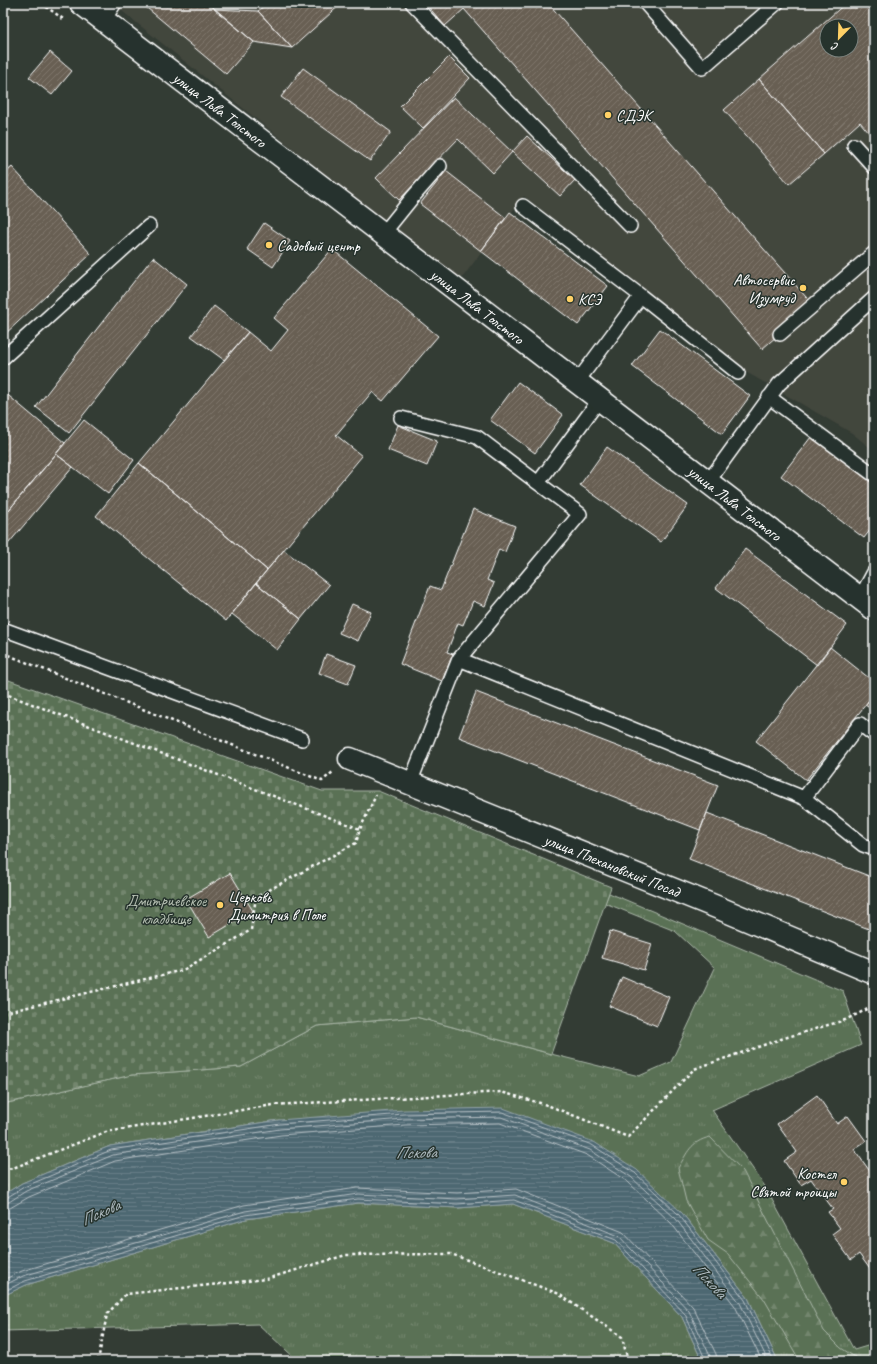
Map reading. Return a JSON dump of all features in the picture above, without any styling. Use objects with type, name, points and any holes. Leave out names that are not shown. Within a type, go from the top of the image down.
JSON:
[{"type":"street","name":"улица Льва Толстого","points":[[81,3],[110,12],[383,234],[867,604]]},
{"type":"street","name":"улица Плехановский Посад","points":[[350,759],[711,905],[874,973]]},
{"type":"lane","points":[[412,3],[630,226]]},
{"type":"lane","points":[[645,3],[702,68],[777,3]]},
{"type":"lane","points":[[854,145],[874,167]]},
{"type":"lane","points":[[383,234],[440,166]]},
{"type":"lane","points":[[523,206],[641,296],[738,374]]},
{"type":"lane","points":[[3,358],[149,226]]},
{"type":"lane","points":[[780,334],[874,253]]},
{"type":"lane","points":[[577,382],[641,296]]},
{"type":"lane","points":[[708,482],[779,384],[874,298]]},
{"type":"lane","points":[[769,397],[874,474]]},
{"type":"lane","points":[[538,483],[600,399]]},
{"type":"lane","points":[[402,418],[477,436],[580,514],[459,659],[410,783]]},
{"type":"lane","points":[[867,604],[874,572]]},
{"type":"lane","points":[[3,629],[302,739]]},
{"type":"lane","points":[[459,659],[804,798],[864,845],[874,849]]},
{"type":"lane","points":[[804,798],[860,724],[874,735]]},
{"type":"path","points":[[3,653],[322,781],[350,759]]},
{"type":"path","points":[[3,693],[360,829]]},
{"type":"path","points":[[3,1013],[183,970],[251,930],[256,897],[356,843],[360,829],[378,790],[382,771]]},
{"type":"path","points":[[3,1170],[13,1168],[106,1132],[273,1105],[501,1092],[547,1105],[628,1137],[694,1068],[781,1039],[845,1020],[874,1006]]},
{"type":"path","points":[[98,1361],[107,1314],[126,1294],[266,1279],[346,1255],[451,1254],[557,1293],[622,1337],[628,1361]]},
{"type":"shaded area","points":[[112,3],[874,3],[874,451],[852,433],[746,372],[524,196],[459,282]]},
{"type":"green space","name":"Дмитриевское кладбище","points":[[3,678],[322,791],[378,791],[611,887],[551,1054],[416,1017],[317,1026],[241,1067],[132,1075],[3,1104]]},
{"type":"green space","points":[[609,893],[843,991],[861,1045],[712,1110],[764,1185],[854,1350],[874,1344],[874,1361],[778,1361],[748,1298],[682,1213],[279,1120],[110,1146],[22,1183],[3,1195],[3,1104],[132,1075],[241,1067],[317,1026],[416,1017],[551,1054],[639,1076],[671,1062],[715,968],[675,931],[605,903]]},
{"type":"green space","points":[[710,1137],[743,1171],[824,1331],[841,1348],[861,1361],[800,1361],[764,1299],[728,1254],[708,1240],[686,1201],[678,1168],[690,1148],[703,1139]]},
{"type":"green space","points":[[358,1203],[458,1208],[513,1204],[614,1243],[682,1317],[702,1361],[298,1361],[258,1324],[3,1331],[3,1296],[26,1285],[246,1219]]},
{"type":"water","name":"Пскова","points":[[503,1108],[594,1142],[637,1170],[682,1213],[748,1298],[778,1361],[702,1361],[682,1317],[614,1243],[513,1204],[458,1208],[358,1203],[246,1219],[26,1285],[3,1296],[3,1195],[22,1183],[110,1146],[279,1120],[404,1110]]},
{"type":"building","points":[[141,3],[208,3],[254,42],[226,74]]},
{"type":"building","points":[[267,3],[342,3],[292,48],[258,11]]},
{"type":"building","points":[[425,3],[548,3],[813,305],[762,349],[464,9],[445,26]]},
{"type":"building","points":[[846,3],[874,3],[874,139],[860,122],[824,154],[759,79],[819,27],[819,58],[859,58],[859,18],[829,18]]},
{"type":"building","points":[[214,9],[258,11],[292,48],[254,42]]},
{"type":"building","points":[[50,52],[72,71],[52,95],[29,77]]},
{"type":"building","points":[[449,57],[470,78],[423,128],[400,106]]},
{"type":"building","points":[[303,68],[391,132],[370,161],[281,97]]},
{"type":"building","points":[[759,79],[824,154],[789,184],[724,110]]},
{"type":"building","points":[[454,97],[512,152],[493,173],[458,139],[399,200],[376,178]]},
{"type":"building","points":[[527,136],[575,180],[560,196],[512,152]]},
{"type":"building","points":[[12,167],[91,254],[3,336],[3,175]]},
{"type":"building","points":[[446,171],[506,218],[481,251],[420,204]]},
{"type":"building","points":[[510,212],[608,286],[578,325],[481,251]]},
{"type":"building","name":"Садовый центр","points":[[264,223],[290,241],[273,267],[247,249]]},
{"type":"building","points":[[332,249],[438,336],[383,401],[372,392],[336,435],[362,456],[267,570],[139,463],[248,332],[271,351],[288,330],[274,318]]},
{"type":"building","points":[[153,257],[187,284],[69,433],[36,407]]},
{"type":"building","points":[[214,306],[248,332],[224,360],[191,336]]},
{"type":"building","points":[[660,329],[750,396],[722,434],[632,366]]},
{"type":"building","points":[[518,382],[563,415],[535,453],[490,420]]},
{"type":"building","points":[[3,391],[65,443],[3,517]]},
{"type":"building","points":[[84,420],[134,460],[108,494],[56,454]]},
{"type":"building","points":[[398,425],[437,441],[427,466],[388,450]]},
{"type":"building","points":[[811,437],[874,484],[874,525],[864,538],[781,476]]},
{"type":"building","points":[[607,447],[688,505],[661,542],[580,485]]},
{"type":"building","points":[[56,454],[73,467],[3,550],[3,517]]},
{"type":"building","points":[[139,463],[267,570],[226,621],[96,516]]},
{"type":"building","points":[[473,509],[515,526],[505,552],[499,549],[487,580],[494,583],[485,606],[473,601],[463,625],[458,623],[447,652],[453,654],[442,681],[400,664],[430,586],[441,590]]},
{"type":"building","points":[[745,549],[847,625],[817,665],[716,588]]},
{"type":"building","points":[[284,550],[329,585],[301,619],[256,583]]},
{"type":"building","points":[[256,583],[301,619],[277,650],[232,614]]},
{"type":"building","points":[[352,604],[371,612],[358,641],[339,633]]},
{"type":"building","points":[[830,647],[874,682],[874,694],[806,780],[756,741]]},
{"type":"building","points":[[326,654],[356,665],[348,684],[319,673]]},
{"type":"building","points":[[476,692],[718,785],[700,830],[459,737]]},
{"type":"building","points":[[874,694],[874,711],[865,705]]},
{"type":"building","points":[[707,813],[874,878],[874,931],[689,859]]},
{"type":"building","name":"Церковь Димитрия в Поле","points":[[230,873],[253,911],[209,937],[186,899]]},
{"type":"building","points":[[610,931],[652,944],[644,970],[602,958]]},
{"type":"building","points":[[622,977],[669,997],[657,1026],[609,1006]]},
{"type":"building","name":"Костел Святой троицы","points":[[817,1095],[837,1124],[848,1116],[866,1141],[854,1149],[874,1177],[874,1271],[872,1272],[859,1254],[851,1260],[832,1234],[840,1228],[828,1212],[833,1209],[811,1179],[801,1185],[784,1161],[797,1152],[777,1124]]},
{"type":"place","name":"СДЭК","points":[[608,115]]},
{"type":"place","name":"Садовый центр","points":[[269,245]]},
{"type":"place","name":"Автосервис Изумруд","points":[[803,288]]},
{"type":"place","name":"КСЭ","points":[[570,299]]},
{"type":"place","name":"Церковь Димитрия в Поле","points":[[220,905]]},
{"type":"place","name":"Костел Святой троицы","points":[[844,1182]]}]
